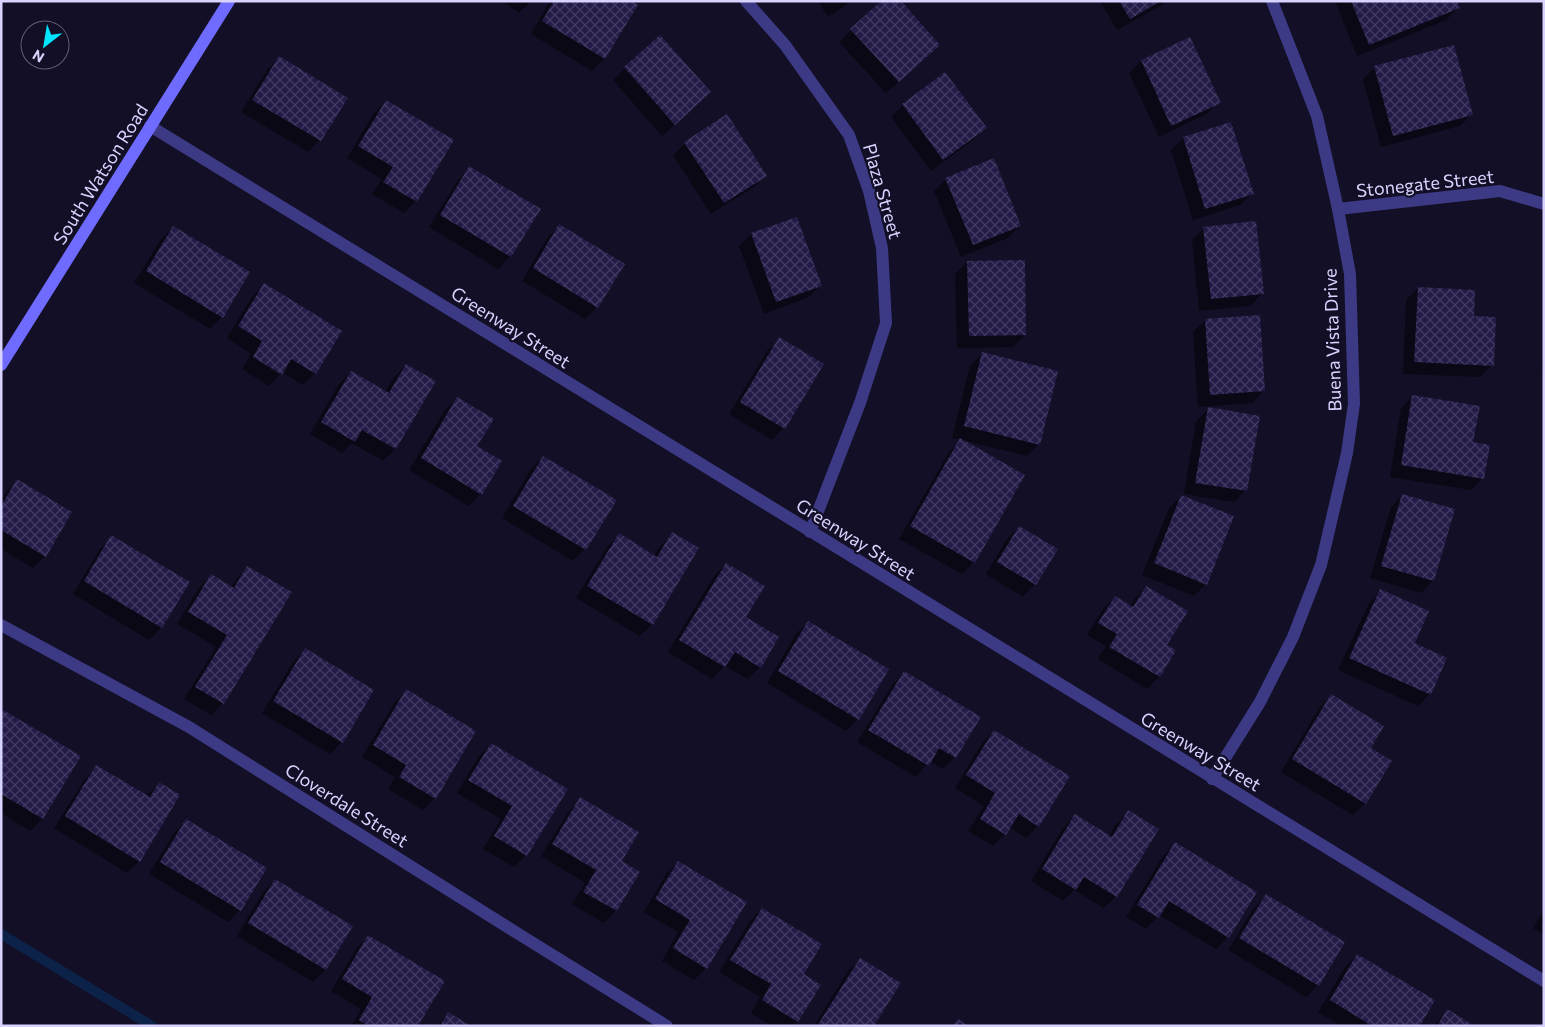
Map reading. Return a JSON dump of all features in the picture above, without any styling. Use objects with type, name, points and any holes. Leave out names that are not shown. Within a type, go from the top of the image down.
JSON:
[{"type":"main road","name":"South Watson Road","points":[[1,365],[229,1]]},
{"type":"street","name":"Plaza Street","points":[[746,1],[785,45],[849,135],[869,191],[882,248],[886,323],[860,403],[810,532]]},
{"type":"street","name":"Buena Vista Drive","points":[[1212,779],[1260,702],[1294,637],[1321,565],[1347,453],[1354,404],[1350,274],[1338,209],[1317,116],[1272,1]]},
{"type":"street","name":"Greenway Street","points":[[150,126],[1212,779],[1544,980]]},
{"type":"street","name":"Stonegate Street","points":[[1338,209],[1500,191],[1544,204]]},
{"type":"street","name":"Cloverdale Street","points":[[1,626],[189,727],[517,934],[667,1026]]},
{"type":"building","points":[[554,1],[632,1],[638,5],[605,59],[542,21]]},
{"type":"building","points":[[881,1],[901,1],[940,45],[899,82],[850,29]]},
{"type":"building","points":[[1119,1],[1161,1],[1130,19]]},
{"type":"building","points":[[1351,1],[1457,1],[1460,8],[1369,45]]},
{"type":"building","points":[[660,35],[711,92],[675,125],[624,67]]},
{"type":"building","points":[[1190,37],[1221,103],[1171,126],[1141,60]]},
{"type":"building","points":[[1454,45],[1473,115],[1393,136],[1374,66]]},
{"type":"building","points":[[279,56],[348,98],[321,141],[252,100]]},
{"type":"building","points":[[945,72],[987,128],[943,160],[902,104]]},
{"type":"building","points":[[386,100],[454,140],[417,202],[383,182],[393,167],[358,146]]},
{"type":"building","points":[[727,114],[767,176],[724,203],[684,142]]},
{"type":"building","points":[[1231,122],[1254,194],[1205,209],[1183,137]]},
{"type":"building","points":[[994,158],[1021,226],[973,245],[945,178]]},
{"type":"building","points":[[469,166],[541,209],[511,257],[440,215]]},
{"type":"building","points":[[797,217],[822,286],[776,302],[751,233]]},
{"type":"building","points":[[1256,221],[1264,294],[1211,299],[1203,227]]},
{"type":"building","points":[[559,224],[625,264],[598,308],[533,268]]},
{"type":"building","points":[[173,226],[250,272],[223,318],[146,271]]},
{"type":"building","points":[[1025,260],[1026,335],[969,336],[967,261]]},
{"type":"building","points":[[264,283],[342,331],[316,374],[291,359],[282,375],[253,357],[262,341],[238,326]]},
{"type":"building","points":[[1418,287],[1475,290],[1474,316],[1496,317],[1494,366],[1414,362]]},
{"type":"building","points":[[1260,315],[1265,391],[1210,395],[1205,319]]},
{"type":"building","points":[[779,337],[824,364],[785,429],[740,402]]},
{"type":"building","points":[[982,352],[1058,371],[1040,445],[964,426]]},
{"type":"building","points":[[406,364],[436,381],[396,449],[362,430],[355,442],[321,422],[351,371],[389,393]]},
{"type":"building","points":[[1412,395],[1480,406],[1473,442],[1490,445],[1484,479],[1401,465]]},
{"type":"building","points":[[457,397],[494,419],[477,446],[502,461],[482,495],[421,458]]},
{"type":"building","points":[[1208,407],[1260,416],[1247,491],[1195,483]]},
{"type":"building","points":[[960,438],[1025,475],[975,563],[910,526]]},
{"type":"building","points":[[543,456],[617,500],[586,550],[513,506]]},
{"type":"building","points":[[17,479],[72,512],[46,557],[1,530],[1,506]]},
{"type":"building","points":[[1402,494],[1455,509],[1434,581],[1381,566]]},
{"type":"building","points":[[1181,495],[1234,516],[1207,585],[1154,563]]},
{"type":"building","points":[[1019,526],[1058,549],[1036,585],[997,562]]},
{"type":"building","points":[[672,532],[699,548],[653,625],[587,586],[619,533],[657,557]]},
{"type":"building","points":[[111,535],[190,582],[162,628],[84,581]]},
{"type":"building","points":[[726,563],[765,586],[746,617],[779,637],[761,668],[735,652],[725,667],[679,640]]},
{"type":"building","points":[[247,566],[292,592],[224,704],[195,687],[227,635],[188,612],[211,574],[234,588]]},
{"type":"building","points":[[1146,586],[1188,611],[1167,645],[1176,650],[1160,677],[1109,647],[1117,634],[1098,623],[1115,596],[1133,607]]},
{"type":"building","points":[[1380,589],[1429,611],[1415,643],[1447,658],[1431,695],[1349,658]]},
{"type":"building","points":[[808,621],[889,669],[859,720],[778,671]]},
{"type":"building","points":[[305,648],[374,690],[343,743],[273,701]]},
{"type":"building","points":[[904,671],[981,717],[956,758],[939,748],[929,766],[868,730]]},
{"type":"building","points":[[406,689],[476,731],[436,799],[399,777],[406,765],[373,745]]},
{"type":"building","points":[[1331,694],[1384,726],[1371,748],[1392,761],[1366,804],[1292,759]]},
{"type":"building","points":[[3,710],[81,756],[43,819],[1,794],[1,713]]},
{"type":"building","points":[[994,730],[1070,776],[1039,827],[1019,814],[1006,835],[980,819],[995,793],[966,775]]},
{"type":"building","points":[[491,743],[568,789],[527,856],[494,836],[512,806],[468,780]]},
{"type":"building","points":[[96,765],[150,797],[159,782],[180,795],[140,862],[65,816]]},
{"type":"building","points":[[580,797],[639,832],[622,861],[640,872],[617,911],[583,892],[596,870],[552,844]]},
{"type":"building","points":[[1128,810],[1159,829],[1117,897],[1084,877],[1076,890],[1042,869],[1075,814],[1112,837]]},
{"type":"building","points":[[186,819],[267,868],[241,911],[160,862]]},
{"type":"building","points":[[1175,842],[1257,892],[1229,938],[1169,901],[1159,918],[1137,905]]},
{"type":"building","points":[[678,861],[747,902],[707,969],[673,948],[690,920],[655,899]]},
{"type":"building","points":[[275,879],[353,926],[326,970],[248,923]]},
{"type":"building","points":[[1266,894],[1345,942],[1319,986],[1239,938]]},
{"type":"building","points":[[762,908],[822,944],[804,974],[821,985],[798,1022],[762,1000],[771,984],[730,960]]},
{"type":"building","points":[[368,935],[445,981],[418,1026],[369,1026],[359,1020],[372,997],[342,979]]},
{"type":"building","points":[[1357,954],[1435,1000],[1420,1026],[1372,1026],[1330,1000]]},
{"type":"building","points":[[860,958],[901,983],[875,1024],[878,1026],[817,1026]]},
{"type":"building","points":[[1447,1009],[1475,1026],[1437,1026]]},
{"type":"building","points":[[448,1012],[471,1026],[440,1026]]},
{"type":"building","points":[[958,1019],[968,1026],[953,1026]]},
{"type":"waterway","points":[[1,934],[152,1026]]}]
